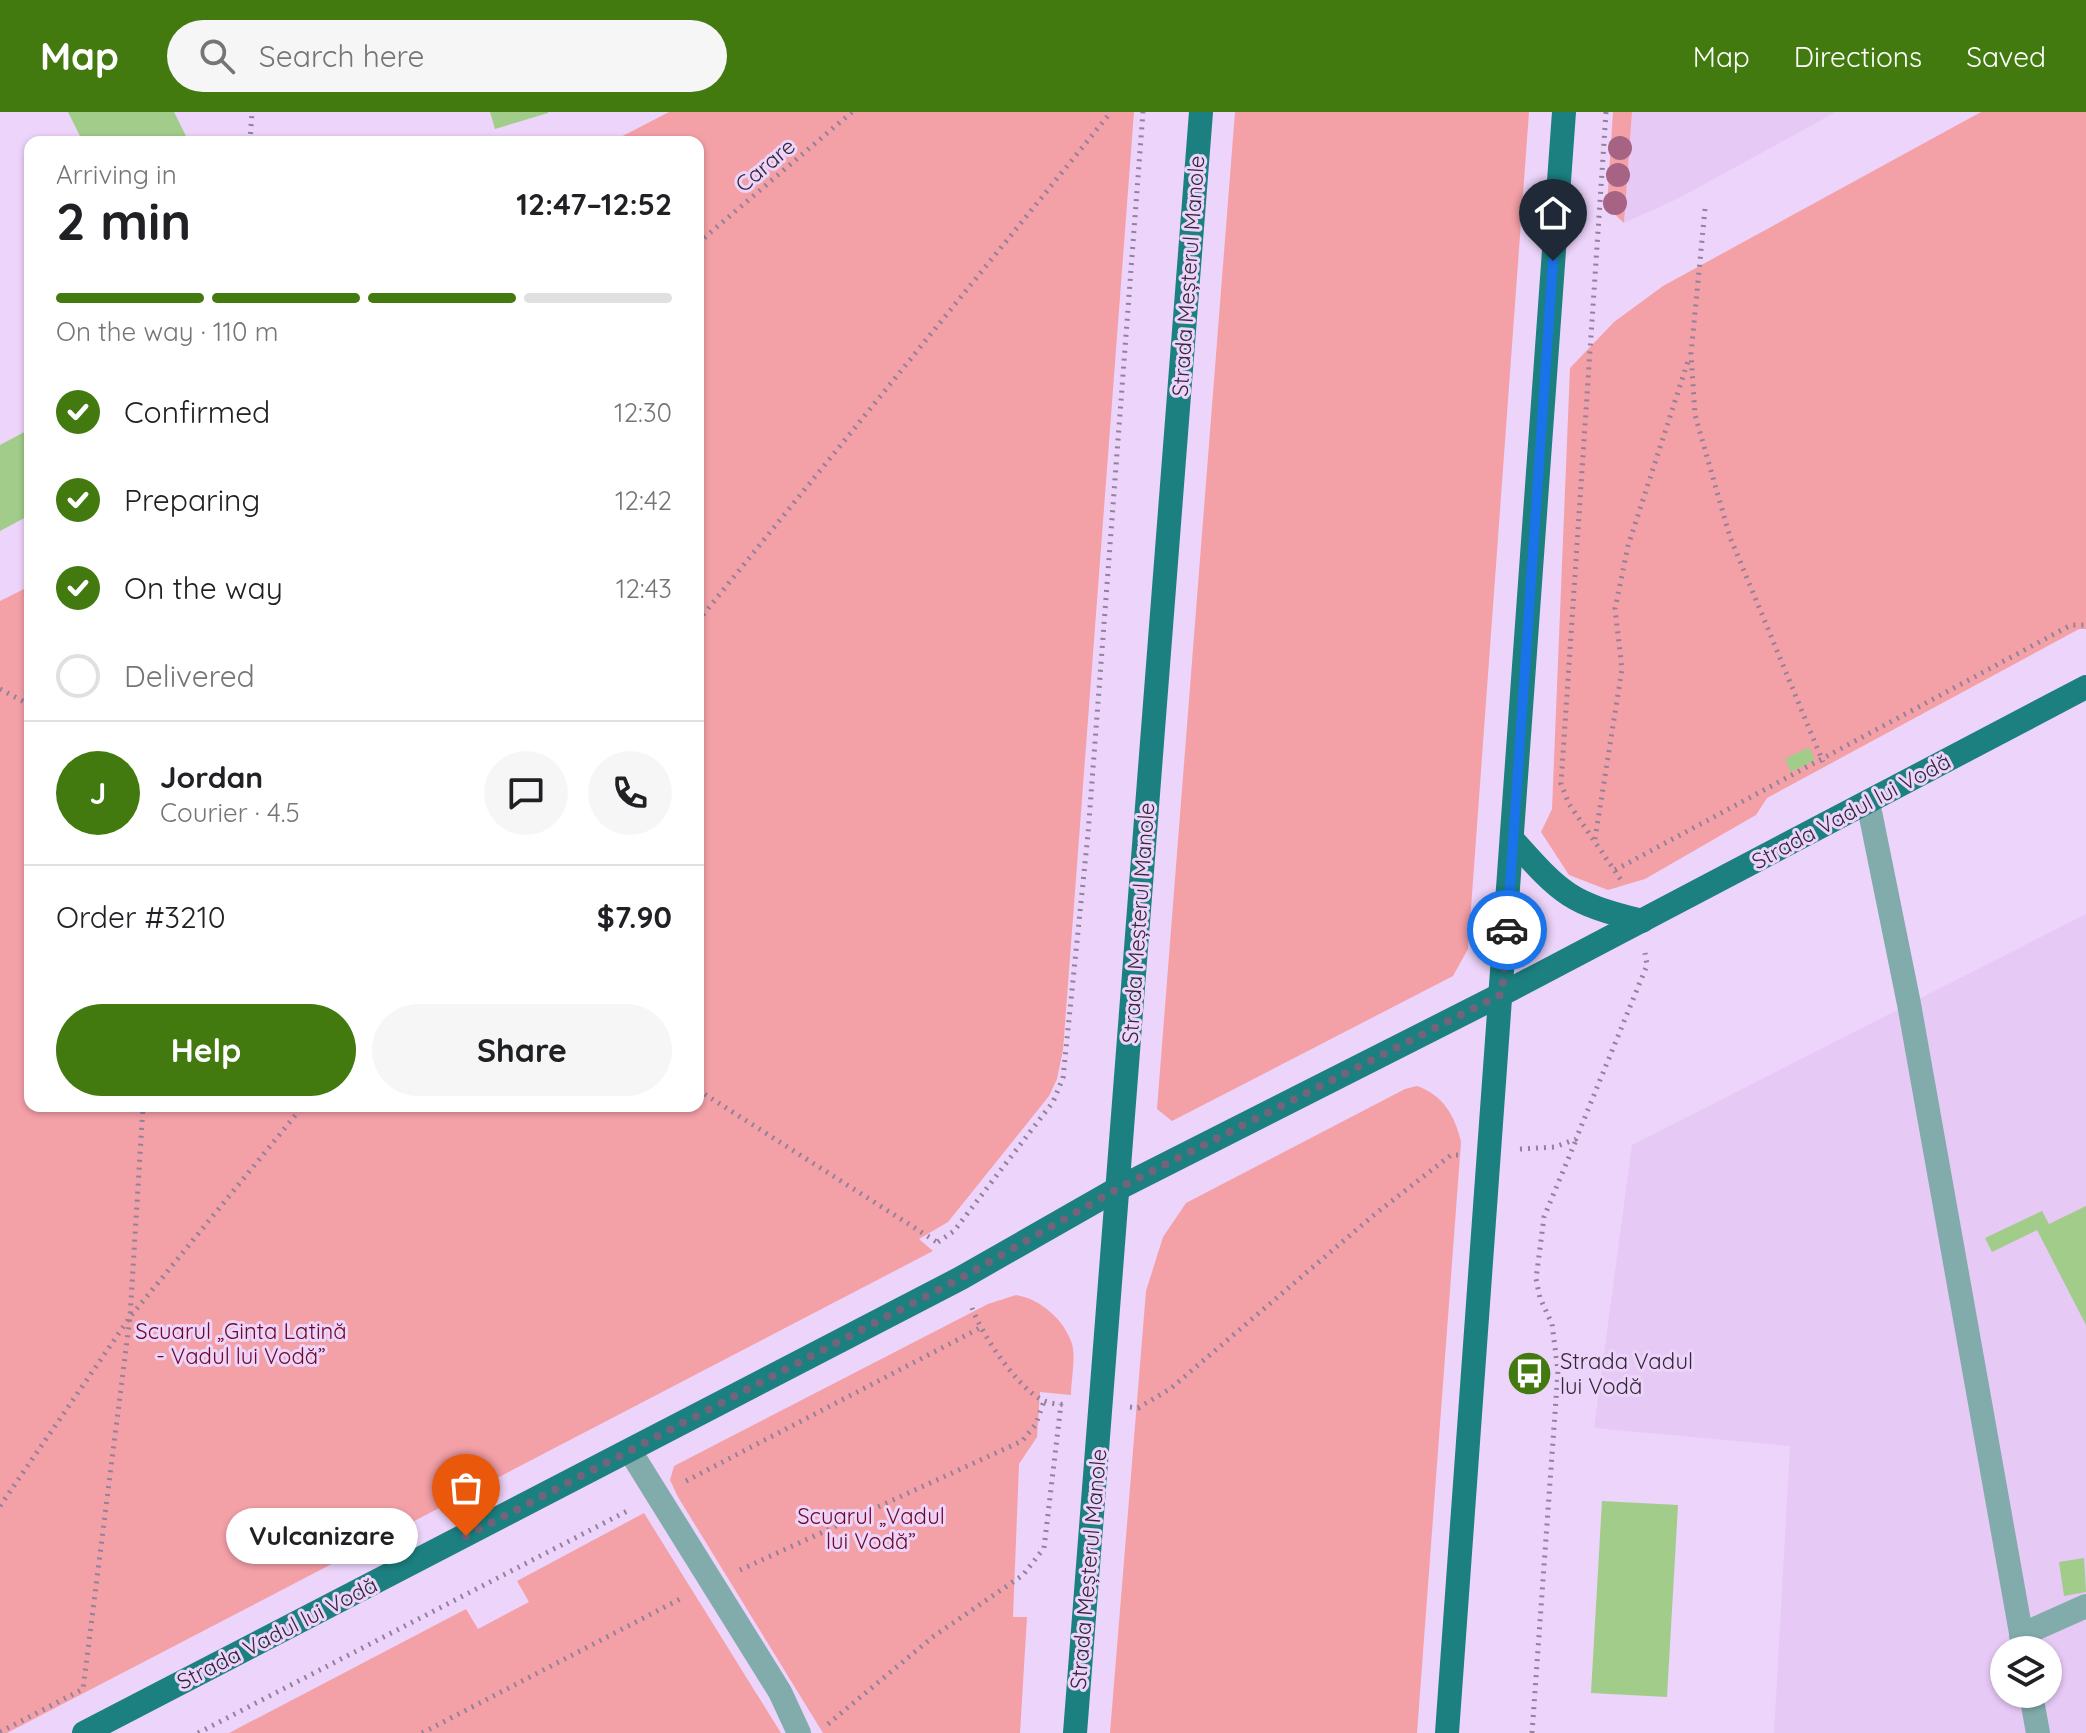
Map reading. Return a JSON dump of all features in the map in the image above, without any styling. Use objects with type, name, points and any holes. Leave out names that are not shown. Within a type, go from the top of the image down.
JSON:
[{"type":"main road","name":"Strada Meșterul Manole","points":[[1075,1733],[1201,112]]},
{"type":"main road","points":[[1447,1733],[1564,112]]},
{"type":"main road","name":"Strada Vadul lui Vodă","points":[[84,1733],[961,1278],[1117,1189],[1502,994],[2086,687]]},
{"type":"main road","points":[[1513,840],[1569,896],[1589,908],[1642,921]]},
{"type":"lane","points":[[1868,802],[1909,1004],[2021,1636]]},
{"type":"lane","points":[[630,1451],[780,1692],[799,1733]]},
{"type":"lane","points":[[2033,1636],[2086,1606]]},
{"type":"lane","points":[[2034,1708],[2038,1733]]},
{"type":"path","points":[[250,136],[252,112]]},
{"type":"path","name":"Carare","points":[[704,238],[852,112]]},
{"type":"path","points":[[704,614],[1111,112]]},
{"type":"path","points":[[938,1242],[954,1231],[1053,1102],[1063,1078],[1088,834],[1143,112]]},
{"type":"path","points":[[1569,804],[1561,784],[1606,112]]},
{"type":"path","points":[[1705,209],[1691,354],[1695,415],[1730,537],[1823,762]]},
{"type":"path","points":[[1595,841],[1622,669],[1615,609],[1625,558],[1691,354]]},
{"type":"path","points":[[1615,870],[1823,762],[2071,625],[2086,625]]},
{"type":"path","points":[[0,689],[24,702]]},
{"type":"path","points":[[704,1094],[948,1248]]},
{"type":"path","points":[[0,1732],[83,1689],[130,1317],[143,1112]]},
{"type":"path","points":[[0,1506],[130,1317],[298,1112]]},
{"type":"path","points":[[1532,1733],[1558,1371],[1552,1324],[1540,1298],[1536,1279],[1544,1217],[1576,1139]]},
{"type":"path","points":[[972,1308],[980,1328],[1026,1387],[1044,1401],[1138,1408],[1170,1389]]},
{"type":"path","points":[[198,1733],[980,1328]]},
{"type":"path","points":[[819,1733],[934,1636],[1023,1575],[1044,1548],[1061,1404]]},
{"type":"shaded area","points":[[1632,112],[1836,112],[1677,199],[1624,223]]},
{"type":"shaded area","points":[[2086,914],[2086,1733],[1774,1733],[1790,1446],[1594,1428],[1632,1145]]},
{"type":"green space","name":"Scuarul „Ginta Latină - Vadul lui Vodă”","points":[[669,112],[1134,112],[1063,1050],[1057,1079],[1049,1096],[948,1222],[919,1239],[933,1251],[7,1733],[0,1733],[0,601],[24,589],[24,1112],[704,1112],[704,136],[623,136]]},
{"type":"green space","points":[[1235,112],[1529,112],[1468,949],[1453,976],[1172,1121],[1157,1109]]},
{"type":"green space","points":[[1613,112],[1632,112],[1624,223],[1607,207]]},
{"type":"green space","points":[[1981,112],[2086,112],[2086,629],[2079,629],[1767,798],[1756,815],[1645,879],[1608,890],[1569,875],[1541,832],[1552,809],[1570,368],[1614,322],[1663,286]]},
{"type":"green space","points":[[1417,1086],[1441,1101],[1455,1124],[1461,1142],[1417,1733],[1110,1733],[1146,1291],[1163,1237],[1186,1203],[1405,1089]]},
{"type":"green space","name":"Scuarul „Vadul lui Vodă”","points":[[1016,1295],[1034,1301],[1057,1319],[1068,1335],[1074,1356],[1071,1395],[1040,1392],[1037,1437],[1019,1464],[1013,1617],[1027,1617],[1020,1733],[823,1733],[678,1497],[670,1480],[674,1466],[988,1304]]},
{"type":"green space","points":[[644,1513],[781,1733],[229,1733],[466,1609],[478,1629],[529,1602],[517,1581]]},
{"type":"building","points":[[68,112],[174,112],[186,136],[80,136]]},
{"type":"building","points":[[490,112],[548,112],[548,113],[495,129]]},
{"type":"building","points":[[24,432],[24,518],[0,531],[0,445]]},
{"type":"building","points":[[1809,747],[1815,760],[1791,772],[1785,759]]},
{"type":"building","points":[[2086,1206],[2086,1325],[2037,1230],[1992,1252],[1985,1238],[2042,1211],[2049,1224]]},
{"type":"building","points":[[1602,1501],[1678,1505],[1667,1697],[1591,1693]]},
{"type":"building","points":[[2084,1558],[2086,1592],[2064,1596],[2059,1562]]},
{"type":"way so far","points":[[466,1536],[961,1278],[1117,1189],[1502,994],[1507,930]]},
{"type":"place","name":"Strada Vadul lui Vodă","points":[[1529,1374]]},
{"type":"place","name":"Vulcanizare","points":[[466,1536]]},
{"type":"route","points":[[1507,930],[1553,261]]}]
